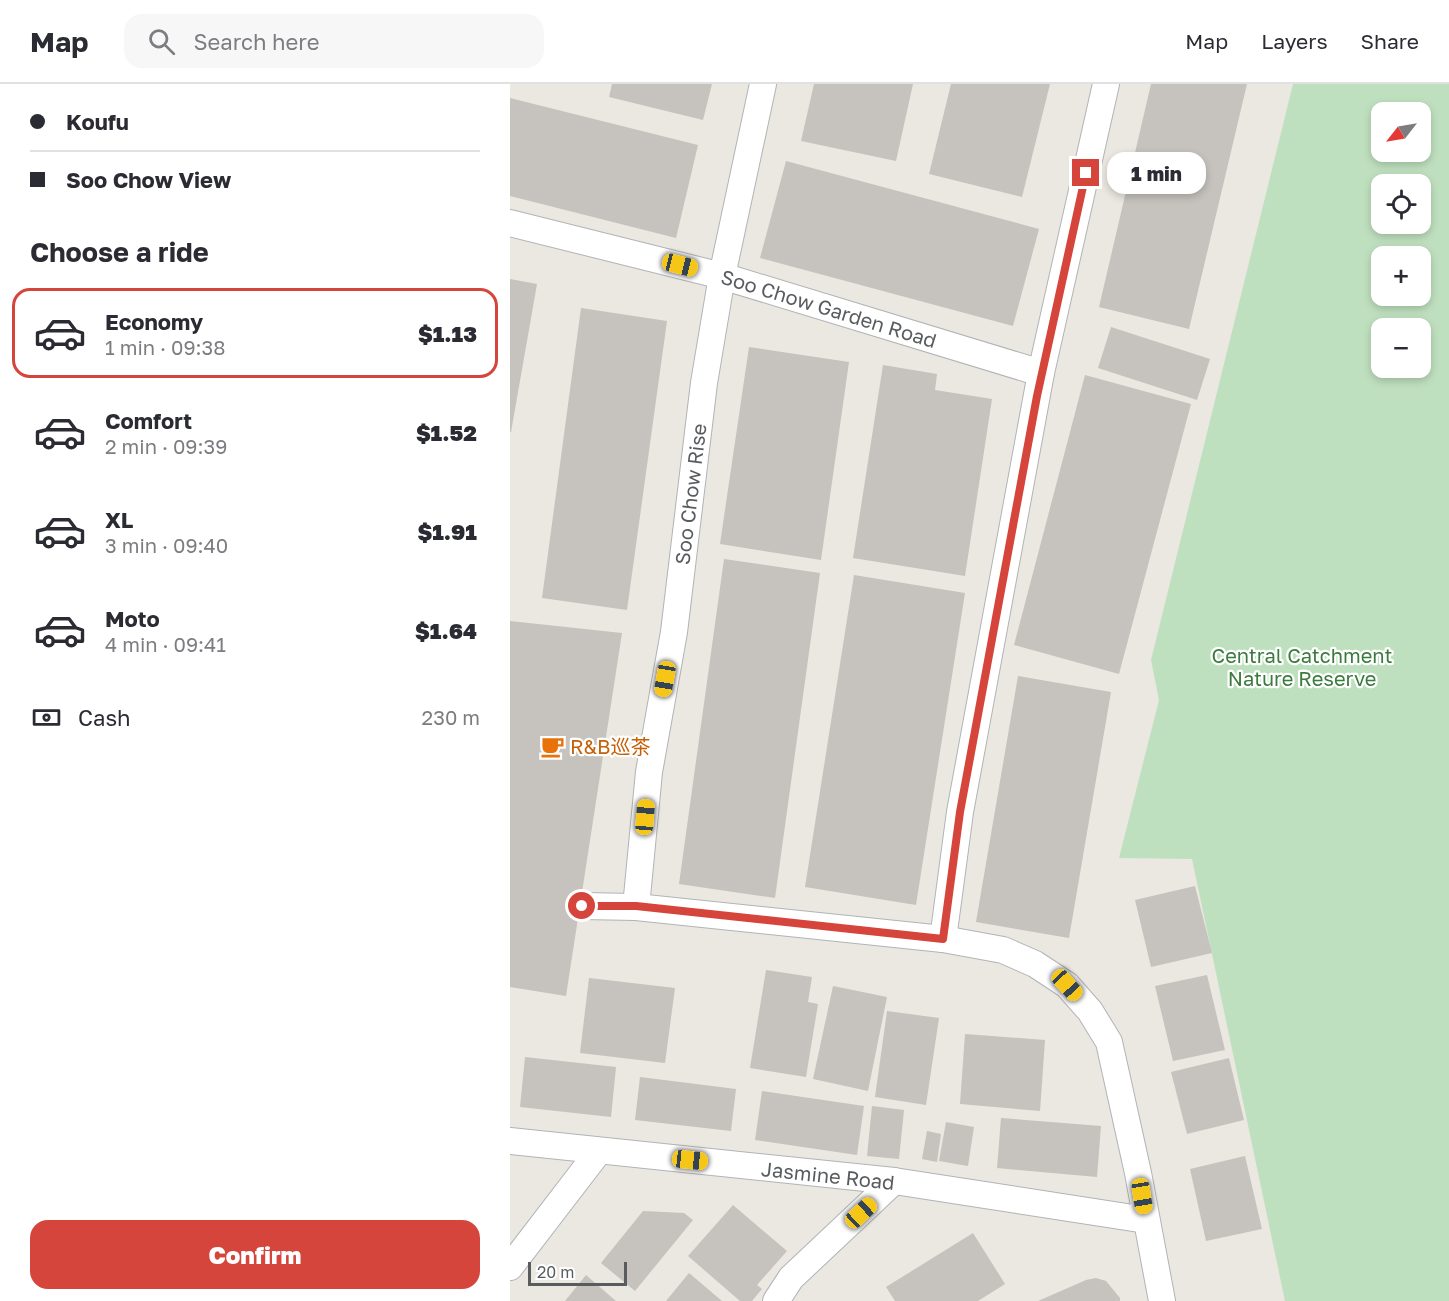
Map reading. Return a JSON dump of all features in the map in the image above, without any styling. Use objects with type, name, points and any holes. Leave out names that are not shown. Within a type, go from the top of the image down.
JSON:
[{"type":"street","name":"Soo Chow Rise","points":[[636,906],[649,772],[674,633],[704,383],[722,276],[763,84]]},
{"type":"street","points":[[943,939],[960,812],[1041,373],[1106,84]]},
{"type":"street","name":"Soo Chow Garden Road","points":[[510,223],[722,276],[1041,373]]},
{"type":"street","points":[[582,906],[636,906],[943,939],[1003,950],[1035,964],[1067,985],[1090,1011],[1109,1042],[1138,1173],[1162,1301]]},
{"type":"street","name":"Jasmine Road","points":[[510,1140],[894,1181],[1146,1220]]},
{"type":"street","points":[[510,1267],[599,1151]]},
{"type":"street","points":[[776,1301],[791,1278],[894,1181]]},
{"type":"green space","name":"Central Catchment Nature Reserve","points":[[1293,84],[1449,84],[1449,1301],[1285,1301],[1192,859],[1119,858],[1159,700],[1151,660]]},
{"type":"building","points":[[612,84],[712,84],[703,120],[609,97]]},
{"type":"building","points":[[814,84],[913,84],[896,161],[801,141]]},
{"type":"building","points":[[951,84],[1050,84],[1022,197],[929,174]]},
{"type":"building","points":[[1151,84],[1247,84],[1189,329],[1099,307]]},
{"type":"building","points":[[510,98],[698,145],[676,238],[510,196]]},
{"type":"building","points":[[786,161],[1039,229],[1013,326],[760,258]]},
{"type":"building","points":[[510,279],[537,284],[511,432],[510,432]]},
{"type":"building","points":[[581,308],[667,321],[627,610],[542,598]]},
{"type":"building","points":[[1111,327],[1210,359],[1197,400],[1098,368]]},
{"type":"building","points":[[749,347],[849,362],[821,560],[720,544]]},
{"type":"building","points":[[883,365],[937,374],[935,390],[992,399],[965,576],[853,558]]},
{"type":"building","points":[[1085,375],[1191,404],[1119,674],[1014,645]]},
{"type":"building","points":[[724,559],[820,573],[775,898],[679,884]]},
{"type":"building","points":[[854,575],[965,593],[916,905],[805,887]]},
{"type":"building","points":[[510,621],[622,633],[566,996],[510,987]]},
{"type":"building","points":[[1018,676],[1111,692],[1069,938],[976,922]]},
{"type":"building","points":[[1195,886],[1212,953],[1151,967],[1135,900]]},
{"type":"building","points":[[766,970],[812,977],[808,1002],[818,1004],[806,1077],[750,1068]]},
{"type":"building","points":[[1207,975],[1225,1050],[1173,1061],[1155,986]]},
{"type":"building","points":[[589,978],[675,988],[665,1063],[580,1053]]},
{"type":"building","points":[[833,986],[887,997],[868,1091],[813,1079]]},
{"type":"building","points":[[887,1011],[939,1018],[926,1105],[875,1097]]},
{"type":"building","points":[[965,1034],[1045,1040],[1040,1111],[960,1104]]},
{"type":"building","points":[[525,1057],[616,1067],[611,1117],[520,1107]]},
{"type":"building","points":[[1229,1058],[1244,1120],[1187,1134],[1171,1072]]},
{"type":"building","points":[[640,1077],[736,1089],[731,1131],[635,1120]]},
{"type":"building","points":[[762,1091],[864,1106],[857,1155],[755,1140]]},
{"type":"building","points":[[872,1106],[904,1110],[899,1159],[867,1156]]},
{"type":"building","points":[[1001,1118],[1101,1126],[1097,1177],[997,1168]]},
{"type":"building","points":[[946,1122],[974,1127],[968,1166],[939,1161]]},
{"type":"building","points":[[927,1131],[941,1134],[937,1162],[922,1159]]},
{"type":"building","points":[[1245,1156],[1262,1229],[1206,1241],[1190,1169]]},
{"type":"building","points":[[733,1205],[787,1251],[757,1285],[762,1289],[752,1301],[740,1301],[688,1256]]},
{"type":"building","points":[[643,1211],[684,1213],[693,1220],[635,1291],[601,1263]]},
{"type":"building","points":[[973,1233],[1005,1284],[978,1301],[895,1301],[886,1287]]},
{"type":"building","points":[[689,1273],[722,1301],[666,1301]]},
{"type":"building","points":[[586,1275],[616,1301],[565,1301]]},
{"type":"building","points":[[1096,1278],[1106,1281],[1120,1301],[1038,1301],[1086,1280]]},
{"type":"place","name":"R&B巡茶","points":[[552,746]]},
{"type":"route","points":[[582,906],[636,906],[943,939],[960,812],[1041,373],[1086,173]]}]
